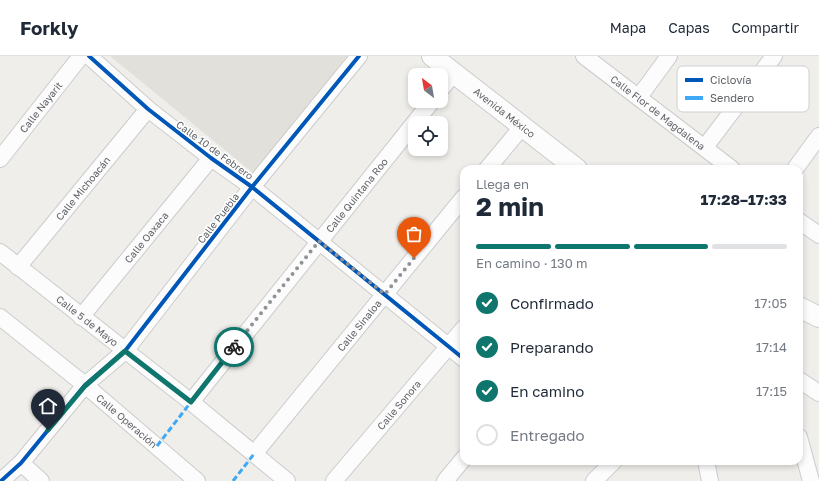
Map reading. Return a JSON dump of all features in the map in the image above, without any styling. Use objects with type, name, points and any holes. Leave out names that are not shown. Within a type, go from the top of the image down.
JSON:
[{"type":"street","name":"Calle Nayarit","points":[[0,159],[81,56]]},
{"type":"street","name":"Calle 10 de Febrero","points":[[89,56],[148,109],[211,158],[252,187],[460,356]]},
{"type":"street","name":"Calle Puebla","points":[[1,481],[20,463],[85,386],[125,351],[252,187],[359,56]]},
{"type":"street","name":"Avenida México","points":[[432,56],[572,165]]},
{"type":"street","name":"Calle Flor de Magdalena","points":[[584,56],[727,165]]},
{"type":"street","points":[[638,97],[669,56]]},
{"type":"street","points":[[766,66],[774,56]]},
{"type":"street","points":[[448,80],[454,73]]},
{"type":"street","name":"Calle Quintana Roo","points":[[191,402],[426,108]]},
{"type":"street","name":"Calle Michoacán","points":[[18,267],[148,109]]},
{"type":"street","points":[[705,148],[732,112]]},
{"type":"street","points":[[490,165],[522,127]]},
{"type":"street","points":[[798,165],[819,136]]},
{"type":"street","name":"Calle Oaxaca","points":[[81,317],[211,158]]},
{"type":"street","name":"Calle Sinaloa","points":[[254,454],[460,202]]},
{"type":"street","points":[[803,224],[819,235]]},
{"type":"street","name":"Calle 5 de Mayo","points":[[0,252],[191,402],[287,481]]},
{"type":"street","points":[[803,309],[819,317]]},
{"type":"street","name":"Calle Operación","points":[[1,321],[85,386],[197,481]]},
{"type":"street","name":"Calle Sonora","points":[[334,481],[460,333]]},
{"type":"street","points":[[803,383],[819,393]]},
{"type":"street","points":[[803,452],[811,481]]},
{"type":"street","points":[[20,463],[41,481]]},
{"type":"street","points":[[445,481],[460,463]]},
{"type":"street","points":[[600,478],[611,465]]},
{"type":"street","points":[[707,465],[710,481]]},
{"type":"shaded area","points":[[110,56],[349,56],[253,173]]},
{"type":"marked path","points":[[157,446],[191,402]]},
{"type":"marked path","points":[[233,481],[254,454]]},
{"type":"cycle path","points":[[89,56],[148,109],[211,158],[252,187],[460,356]]},
{"type":"cycle path","points":[[1,481],[21,463],[85,385],[125,351],[252,187],[359,56]]},
{"type":"way so far","points":[[234,347],[319,241],[385,294],[414,258]]},
{"type":"route","points":[[48,430],[85,386],[125,351],[191,402],[234,347]]}]
